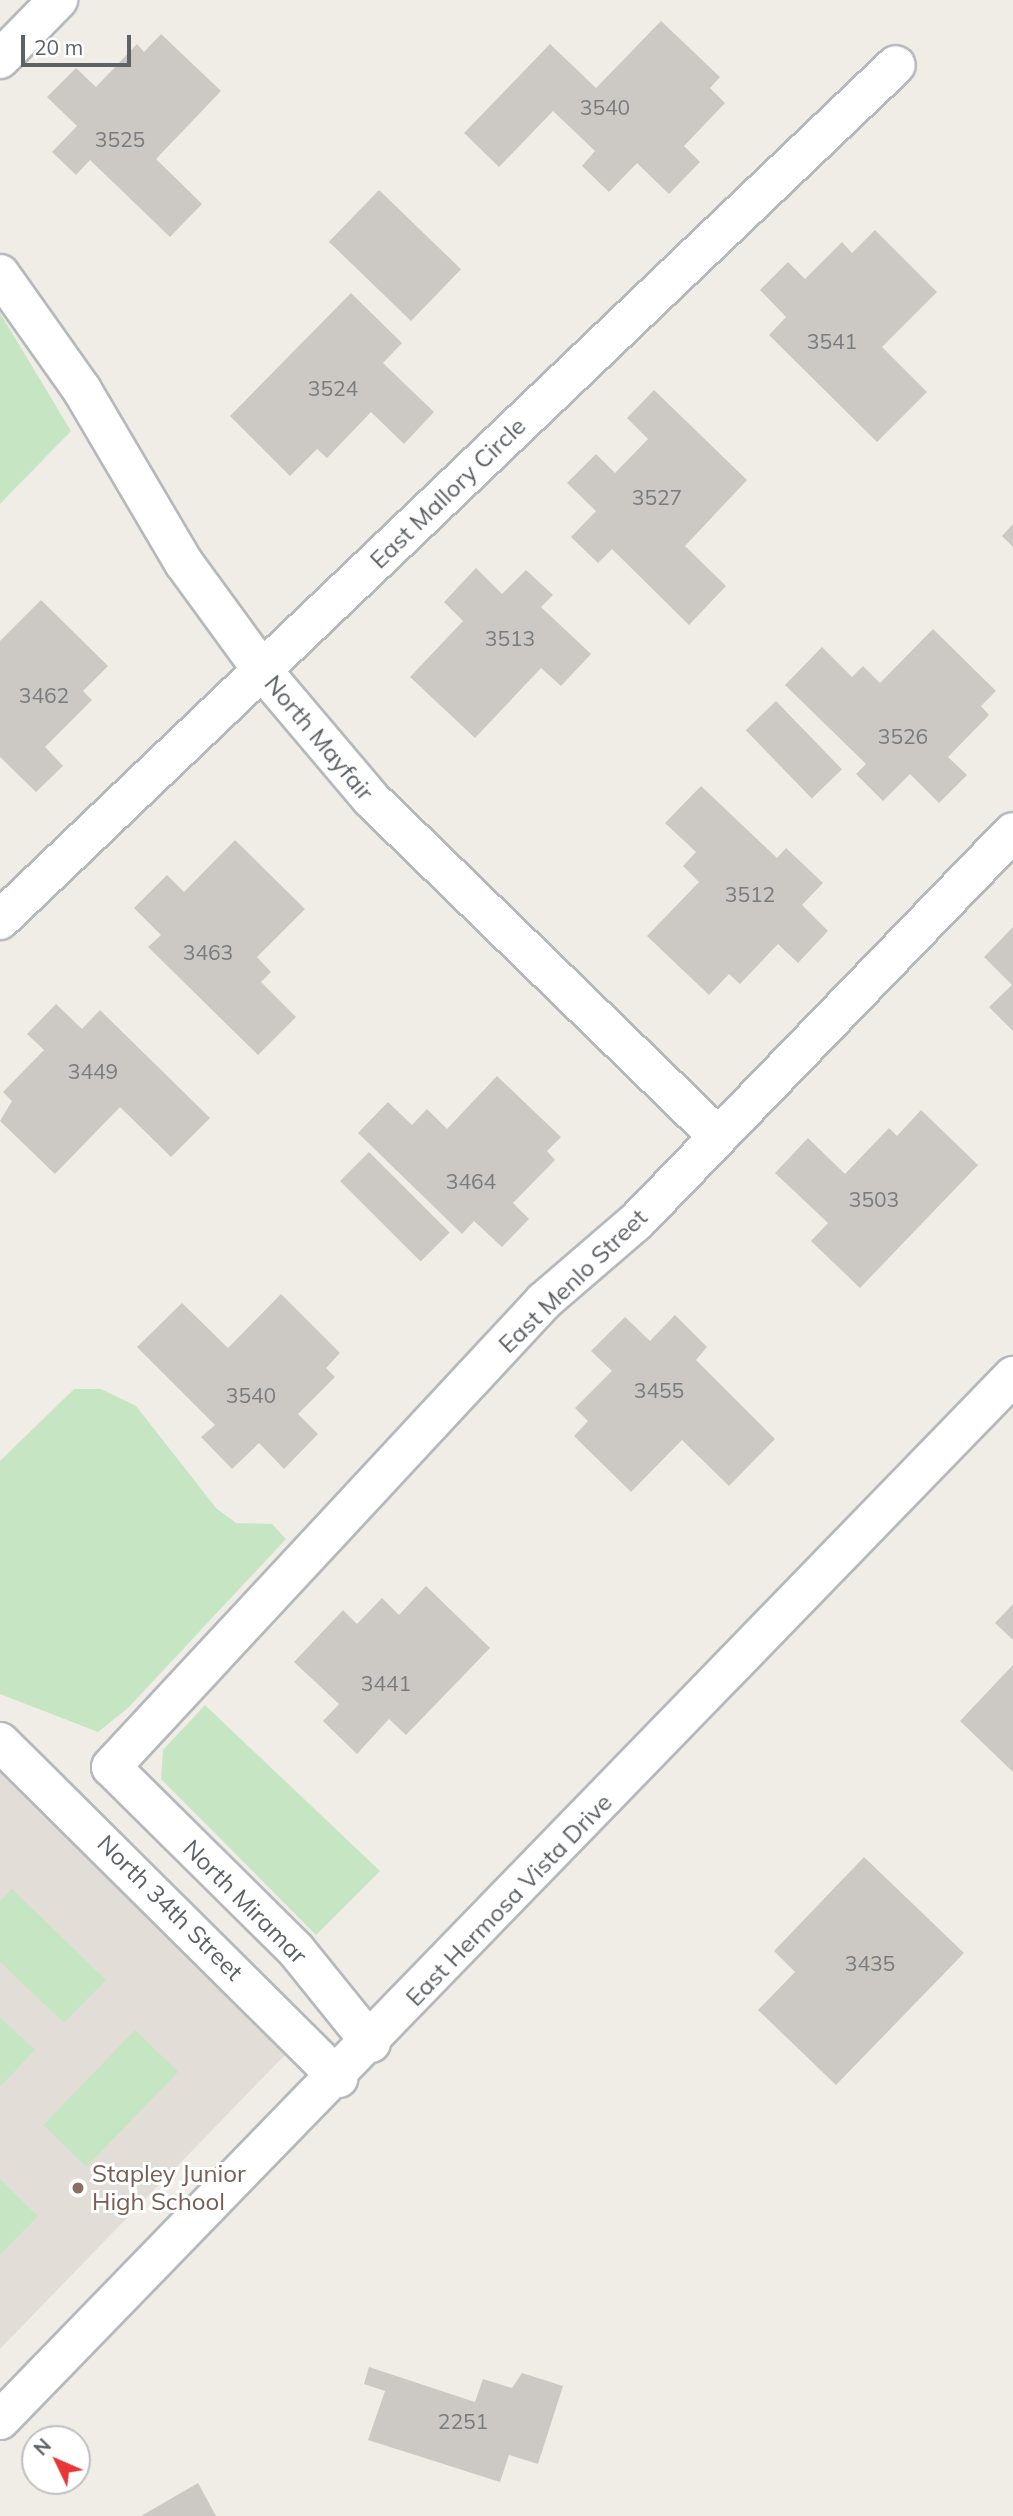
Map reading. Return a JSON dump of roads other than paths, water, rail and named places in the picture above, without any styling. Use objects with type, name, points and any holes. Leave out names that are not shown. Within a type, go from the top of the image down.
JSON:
[{"type":"street","points":[[0,59],[58,0]]},
{"type":"street","name":"East Mallory Circle","points":[[0,920],[895,65]]},
{"type":"street","name":"North Mayfair","points":[[0,274],[82,390],[184,563],[262,670],[371,799],[718,1136]]},
{"type":"street","name":"East Menlo Street","points":[[111,1767],[544,1301],[636,1222],[1013,832]]},
{"type":"street","name":"East Hermosa Vista Drive","points":[[0,2420],[338,2078],[1013,1376]]},
{"type":"street","name":"North 34th Street","points":[[0,1742],[338,2078]]},
{"type":"street","name":"North Miramar","points":[[111,1767],[296,1950],[371,2043]]},
{"type":"place","name":"Stapley Junior High School","points":[[78,2188]]}]
